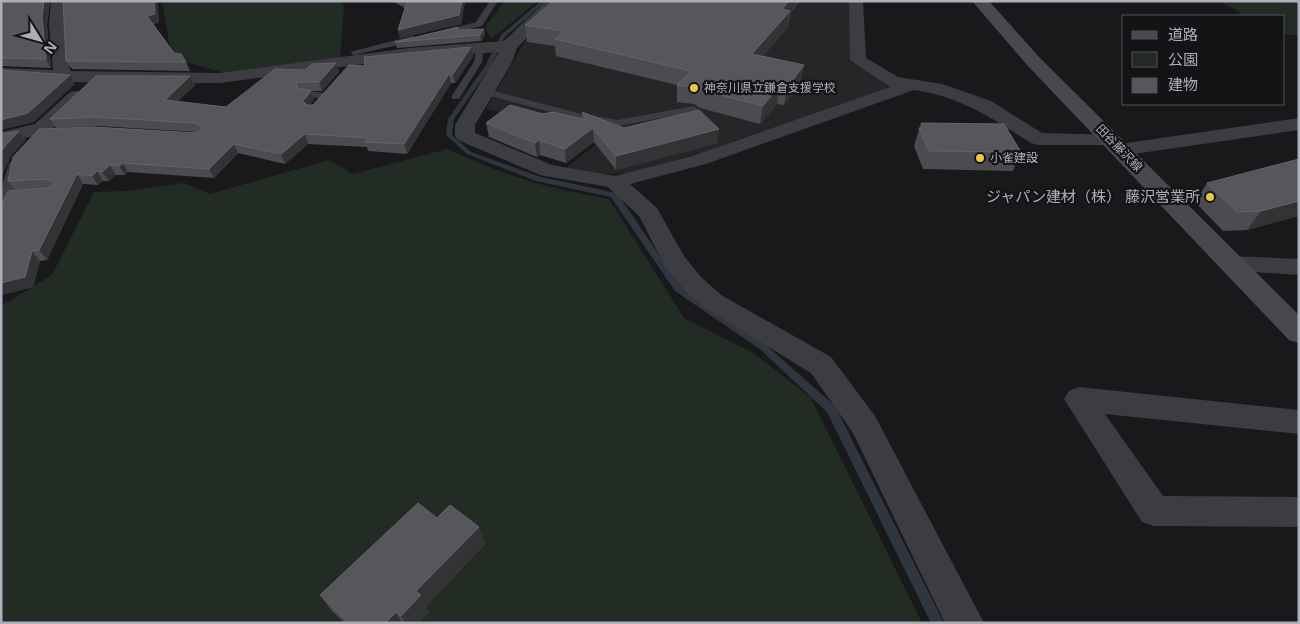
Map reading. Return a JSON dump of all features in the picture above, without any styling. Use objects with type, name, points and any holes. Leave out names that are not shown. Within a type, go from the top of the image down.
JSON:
[{"type":"main road","name":"田谷藤沢線","points":[[981,2],[1034,62],[1299,333]]},
{"type":"street","points":[[58,1],[57,25],[62,75]]},
{"type":"street","points":[[555,1],[509,46],[503,62],[465,124],[466,136],[474,142],[547,171],[615,182],[699,160],[909,86]]},
{"type":"street","points":[[856,1],[858,60],[893,82],[909,86],[936,88],[984,105],[1038,138],[1116,145],[1299,124]]},
{"type":"street","points":[[2,74],[62,75],[95,78],[220,78],[354,53],[409,53],[509,46]]},
{"type":"street","points":[[1,138],[45,131],[95,78]]},
{"type":"street","points":[[615,182],[649,213],[674,260],[691,282],[712,301],[821,365],[864,425],[965,623]]},
{"type":"street","points":[[1232,264],[1299,267]]},
{"type":"street","points":[[1299,422],[1079,399],[1154,511],[1299,512]]},
{"type":"lane","points":[[431,35],[479,24],[494,1]]},
{"type":"lane","points":[[345,74],[354,53],[421,37]]},
{"type":"lane","points":[[456,96],[478,62],[480,48]]},
{"type":"lane","points":[[486,92],[577,116],[618,123],[693,109]]},
{"type":"lane","points":[[305,94],[326,96]]},
{"type":"lane","points":[[1,215],[12,195],[7,188],[13,165],[45,131]]},
{"type":"shaded area","name":"神奈川県立鎌倉支援学校","points":[[566,1],[851,1],[851,51],[888,88],[723,146],[630,173],[595,174],[566,168],[613,131],[535,121],[486,109],[525,41]]},
{"type":"green space","points":[[162,1],[342,1],[344,7],[340,57],[228,74],[172,58]]},
{"type":"green space","points":[[505,1],[538,1],[491,39],[485,27]]},
{"type":"green space","points":[[1219,1],[1299,1],[1299,36],[1285,34],[1285,15],[1238,15],[1240,12]]},
{"type":"green space","points":[[447,149],[526,180],[566,191],[609,199],[684,318],[755,354],[811,398],[922,623],[1,623],[1,306],[52,275],[94,192],[127,191],[183,183],[210,194],[329,160],[353,174]]},
{"type":"building","points":[[1,1],[44,1],[42,17],[46,59],[1,58]]},
{"type":"building","points":[[63,1],[154,1],[155,14],[147,16],[174,53],[181,54],[186,62],[66,61]]},
{"type":"building","points":[[407,1],[462,1],[459,15],[398,30]]},
{"type":"building","points":[[553,1],[789,1],[782,9],[790,11],[752,54],[804,65],[787,88],[779,86],[763,106],[695,87],[677,85],[691,71],[555,39],[565,31],[525,25]]},
{"type":"building","points":[[458,27],[458,30],[484,29],[480,35],[395,42]]},
{"type":"building","points":[[471,47],[453,74],[449,74],[404,144],[365,142],[368,138],[305,134],[281,154],[234,144],[209,169],[123,163],[119,166],[110,165],[102,172],[97,171],[92,176],[77,174],[39,250],[32,251],[25,277],[1,283],[1,206],[8,191],[47,188],[55,184],[47,179],[8,181],[13,157],[39,129],[93,127],[196,133],[203,128],[196,123],[94,117],[50,119],[96,76],[190,76],[165,100],[226,107],[275,69],[305,70],[312,64],[336,63],[319,82],[297,82],[297,88],[311,91],[303,101],[307,105],[313,105],[349,65],[365,66],[364,57]]},
{"type":"building","points":[[1,70],[70,75],[28,113],[1,120]]},
{"type":"building","points":[[510,105],[543,114],[553,112],[587,120],[582,112],[624,128],[699,110],[719,129],[616,156],[593,128],[565,149],[539,140],[535,143],[486,123]]},
{"type":"building","points":[[921,123],[1004,124],[1021,152],[929,151],[919,128],[923,128]]},
{"type":"building","points":[[19,131],[5,146],[1,152],[1,134]]},
{"type":"building","points":[[1299,159],[1299,201],[1261,211],[1237,212],[1207,183]]},
{"type":"building","points":[[418,503],[437,518],[450,505],[479,527],[416,591],[421,595],[401,616],[396,612],[385,623],[349,623],[320,595]]},
{"type":"waterway","points":[[544,1],[503,36],[488,66],[451,119],[449,135],[469,153],[539,179],[614,195],[678,289],[764,348],[831,409],[938,623]]},
{"type":"place","name":"神奈川県立鎌倉支援学校","points":[[694,88]]},
{"type":"place","name":"小雀建設","points":[[980,158]]},
{"type":"place","name":"ジャパン建材（株） 藤沢営業所","points":[[1210,197]]}]
